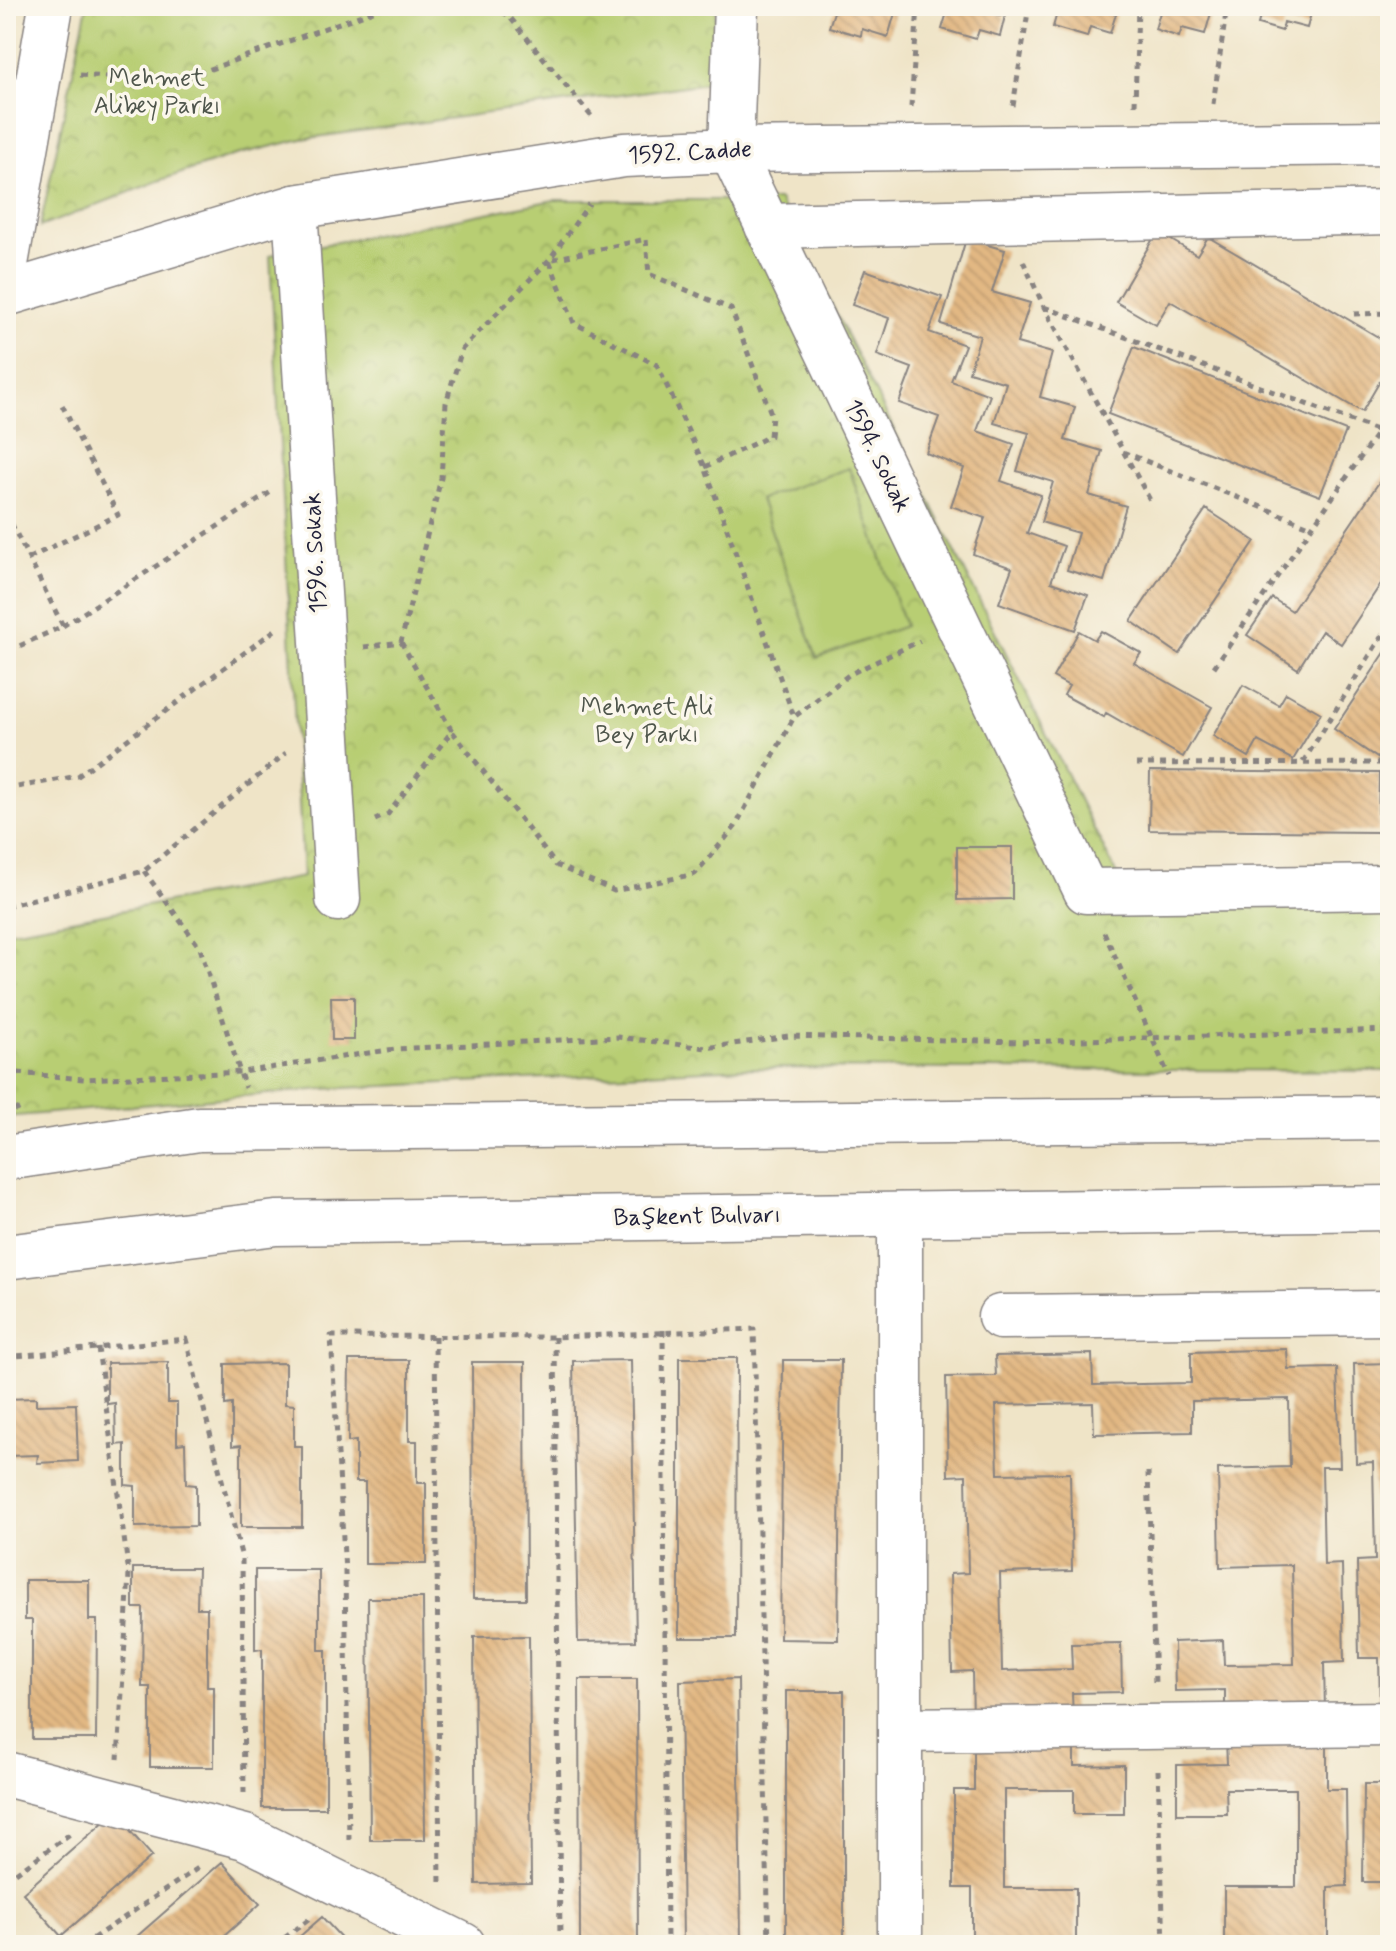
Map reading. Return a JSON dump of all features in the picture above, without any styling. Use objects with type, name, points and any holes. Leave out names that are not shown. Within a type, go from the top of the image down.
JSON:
[{"type":"street","points":[[6,264],[51,6]]},
{"type":"street","name":"1594. Sokak","points":[[736,6],[731,150],[1086,891]]},
{"type":"street","name":"1592. Cadde","points":[[6,294],[295,207],[624,155],[731,150],[1390,143]]},
{"type":"street","name":"1596. Sokak","points":[[295,207],[338,899]]},
{"type":"street","points":[[767,226],[1390,212]]},
{"type":"street","points":[[1086,891],[1390,887]]},
{"type":"street","points":[[6,1158],[199,1129],[1390,1118]]},
{"type":"street","name":"Başkent Bulvarı","points":[[6,1257],[276,1223],[1390,1208]]},
{"type":"street","points":[[900,1215],[900,1945]]},
{"type":"street","points":[[1000,1317],[1390,1313]]},
{"type":"street","points":[[900,1730],[1390,1724]]},
{"type":"street","points":[[6,1774],[245,1837],[452,1939]]},
{"type":"path","points":[[39,72],[174,82],[387,6]]},
{"type":"path","points":[[491,6],[508,15],[624,155],[549,260],[462,349],[446,403],[441,478],[401,642],[452,731],[556,865],[614,891],[695,874],[735,827],[794,717],[850,674],[958,623]]},
{"type":"path","points":[[508,15],[518,6]]},
{"type":"path","points":[[908,148],[918,6]]},
{"type":"path","points":[[1006,147],[1029,6]]},
{"type":"path","points":[[1133,146],[1138,6]]},
{"type":"path","points":[[1207,145],[1227,6]]},
{"type":"path","points":[[1005,220],[1044,307],[1150,500]]},
{"type":"path","points":[[549,260],[646,239],[649,274],[731,309],[772,416],[770,436],[705,467]]},
{"type":"path","points":[[549,260],[574,323],[657,365],[705,467],[794,717]]},
{"type":"path","points":[[1044,307],[1390,435]]},
{"type":"path","points":[[1354,314],[1390,313]]},
{"type":"path","points":[[29,558],[118,515],[62,405]]},
{"type":"path","points":[[1214,667],[1379,431]]},
{"type":"path","points":[[1123,452],[1312,527]]},
{"type":"path","points":[[6,652],[63,626],[311,466]]},
{"type":"path","points":[[6,513],[63,626]]},
{"type":"path","points":[[6,789],[78,776],[319,598]]},
{"type":"path","points":[[1302,763],[1390,623]]},
{"type":"path","points":[[322,653],[401,642]]},
{"type":"path","points":[[6,906],[144,871],[326,719]]},
{"type":"path","points":[[334,840],[388,814],[452,731]]},
{"type":"path","points":[[1136,764],[1390,763]]},
{"type":"path","points":[[144,871],[200,948],[242,1072],[253,1128]]},
{"type":"path","points":[[1086,891],[1190,1120]]},
{"type":"path","points":[[6,1072],[84,1079],[242,1072],[395,1049],[618,1037],[706,1048],[788,1036],[1022,1042],[1149,1035],[1390,1030]]},
{"type":"path","points":[[350,1889],[345,1572],[331,1336],[555,1337],[663,1330],[754,1329],[769,1945]]},
{"type":"path","points":[[663,1330],[667,1945]]},
{"type":"path","points":[[435,1336],[452,1939]]},
{"type":"path","points":[[555,1337],[560,1945]]},
{"type":"path","points":[[6,1357],[186,1339],[242,1558],[245,1837],[83,1945]]},
{"type":"path","points":[[6,1880],[115,1802],[129,1574],[98,1348]]},
{"type":"green space","name":"Mehmet Alibey Parkı","points":[[87,6],[716,6],[713,82],[302,139],[232,156],[40,227]]},
{"type":"green space","name":"Mehmet Ali Bey Parkı","points":[[554,200],[779,200],[1132,905],[1390,901],[1390,1071],[744,1068],[324,1089],[6,1117],[6,932],[303,877],[270,255]]},
{"type":"green space","points":[[849,468],[905,626],[817,658],[760,499]]},
{"type":"building","points":[[836,6],[897,6],[888,37],[862,29],[861,36],[829,27]]},
{"type":"building","points":[[949,6],[999,6],[996,14],[1005,16],[1000,36],[979,30],[976,39],[942,29]]},
{"type":"building","points":[[1059,6],[1109,6],[1107,11],[1116,14],[1110,33],[1090,27],[1087,37],[1053,27]]},
{"type":"building","points":[[1154,6],[1213,6],[1205,34],[1182,28],[1179,37],[1155,29],[1161,9]]},
{"type":"building","points":[[1263,6],[1313,6],[1307,28],[1284,22],[1282,31],[1258,24]]},
{"type":"building","points":[[1157,232],[1197,255],[1208,237],[1390,344],[1390,364],[1362,412],[1170,301],[1156,325],[1116,302]]},
{"type":"building","points":[[966,239],[1005,250],[992,292],[1030,303],[1017,343],[1052,353],[1040,397],[1075,407],[1065,440],[1102,451],[1089,495],[1126,506],[1104,581],[1067,570],[1078,533],[1041,522],[1053,482],[1017,471],[1029,433],[994,423],[1006,383],[969,372],[980,336],[941,324]]},
{"type":"building","points":[[865,270],[942,297],[929,332],[965,345],[951,381],[990,395],[977,431],[1014,444],[1001,481],[1041,495],[1027,533],[1064,546],[1051,582],[1088,595],[1075,630],[999,603],[1012,568],[973,554],[985,518],[951,506],[964,468],[926,453],[939,417],[899,403],[912,368],[877,355],[889,318],[852,305]]},
{"type":"building","points":[[1134,347],[1346,431],[1320,496],[1108,414]]},
{"type":"building","points":[[1390,466],[1390,570],[1341,644],[1322,631],[1298,669],[1247,635],[1272,598],[1292,611]]},
{"type":"building","points":[[1206,509],[1255,541],[1179,654],[1131,621]]},
{"type":"building","points":[[1079,631],[1095,640],[1101,631],[1141,653],[1134,663],[1212,707],[1183,757],[1106,713],[1104,717],[1064,695],[1069,686],[1053,677]]},
{"type":"building","points":[[1390,645],[1390,749],[1382,761],[1334,729]]},
{"type":"building","points":[[1243,685],[1279,705],[1286,693],[1321,713],[1293,760],[1258,741],[1249,757],[1213,736]]},
{"type":"building","points":[[1150,771],[1379,773],[1378,832],[1149,830]]},
{"type":"building","points":[[957,847],[1012,847],[1012,899],[957,900]]},
{"type":"building","points":[[331,997],[354,997],[354,1040],[332,1040]]},
{"type":"building","points":[[1287,1349],[1288,1369],[1337,1368],[1340,1467],[1322,1467],[1324,1565],[1342,1564],[1344,1662],[1324,1663],[1325,1712],[1225,1714],[1225,1690],[1175,1691],[1174,1642],[1223,1640],[1224,1665],[1294,1664],[1292,1565],[1220,1567],[1218,1469],[1290,1467],[1289,1399],[1192,1401],[1192,1432],[1094,1434],[1093,1403],[996,1405],[998,1474],[1070,1473],[1072,1571],[1000,1573],[1002,1671],[1072,1669],[1071,1644],[1121,1643],[1122,1692],[1072,1693],[1073,1718],[973,1720],[972,1671],[952,1672],[950,1574],[968,1573],[966,1475],[948,1476],[946,1377],[996,1376],[995,1356],[1092,1354],[1093,1385],[1191,1383],[1191,1352]]},
{"type":"building","points":[[679,1358],[737,1358],[736,1638],[679,1638]]},
{"type":"building","points":[[349,1360],[409,1360],[409,1441],[417,1441],[417,1483],[426,1483],[426,1564],[365,1564],[365,1482],[356,1482],[356,1441],[348,1442]]},
{"type":"building","points":[[631,1360],[636,1641],[578,1642],[573,1361]]},
{"type":"building","points":[[783,1360],[841,1360],[838,1640],[780,1639]]},
{"type":"building","points":[[168,1362],[168,1403],[177,1403],[177,1444],[185,1443],[186,1484],[196,1485],[196,1526],[135,1527],[135,1486],[125,1485],[125,1444],[116,1445],[115,1403],[107,1404],[107,1363]]},
{"type":"building","points":[[472,1362],[525,1362],[526,1599],[473,1599]]},
{"type":"building","points":[[285,1363],[285,1404],[294,1405],[294,1446],[302,1446],[302,1527],[241,1527],[241,1445],[232,1446],[232,1404],[225,1405],[225,1364]]},
{"type":"building","points":[[1390,1363],[1390,1707],[1380,1707],[1379,1658],[1359,1658],[1357,1561],[1375,1560],[1373,1462],[1356,1463],[1354,1364]]},
{"type":"building","points":[[36,1398],[36,1405],[76,1404],[78,1461],[37,1463],[38,1455],[6,1456],[6,1399]]},
{"type":"building","points":[[133,1568],[198,1568],[197,1608],[207,1608],[207,1687],[214,1687],[214,1767],[150,1767],[150,1687],[142,1687],[143,1608],[133,1608]]},
{"type":"building","points":[[255,1570],[319,1570],[319,1650],[326,1650],[326,1808],[262,1808],[262,1649],[255,1650]]},
{"type":"building","points":[[25,1580],[89,1580],[89,1620],[97,1620],[96,1739],[32,1739],[32,1620],[25,1620]]},
{"type":"building","points":[[368,1598],[423,1598],[425,1840],[370,1840]]},
{"type":"building","points":[[529,1636],[531,1883],[476,1884],[474,1637]]},
{"type":"building","points":[[579,1679],[637,1679],[638,1945],[580,1945]]},
{"type":"building","points":[[738,1679],[741,1945],[683,1945],[680,1681]]},
{"type":"building","points":[[786,1691],[844,1691],[844,1945],[786,1945]]},
{"type":"building","points":[[1384,1735],[1390,1735],[1390,1945],[1382,1945],[1382,1882],[1363,1882],[1364,1784],[1383,1784]]},
{"type":"building","points":[[1226,1740],[1327,1740],[1327,1789],[1346,1789],[1347,1886],[1328,1887],[1328,1945],[1224,1945],[1224,1887],[1296,1887],[1296,1789],[1226,1789],[1227,1814],[1177,1814],[1177,1765],[1227,1764]]},
{"type":"building","points":[[974,1741],[1074,1741],[1074,1766],[1124,1765],[1124,1814],[1074,1814],[1074,1790],[1004,1790],[1004,1888],[1076,1888],[1076,1945],[972,1945],[972,1888],[954,1888],[954,1790],[974,1790]]},
{"type":"building","points":[[114,1813],[152,1856],[61,1936],[23,1893]]},
{"type":"building","points":[[222,1862],[260,1904],[214,1945],[127,1945]]},
{"type":"building","points":[[322,1917],[348,1945],[290,1945]]}]
